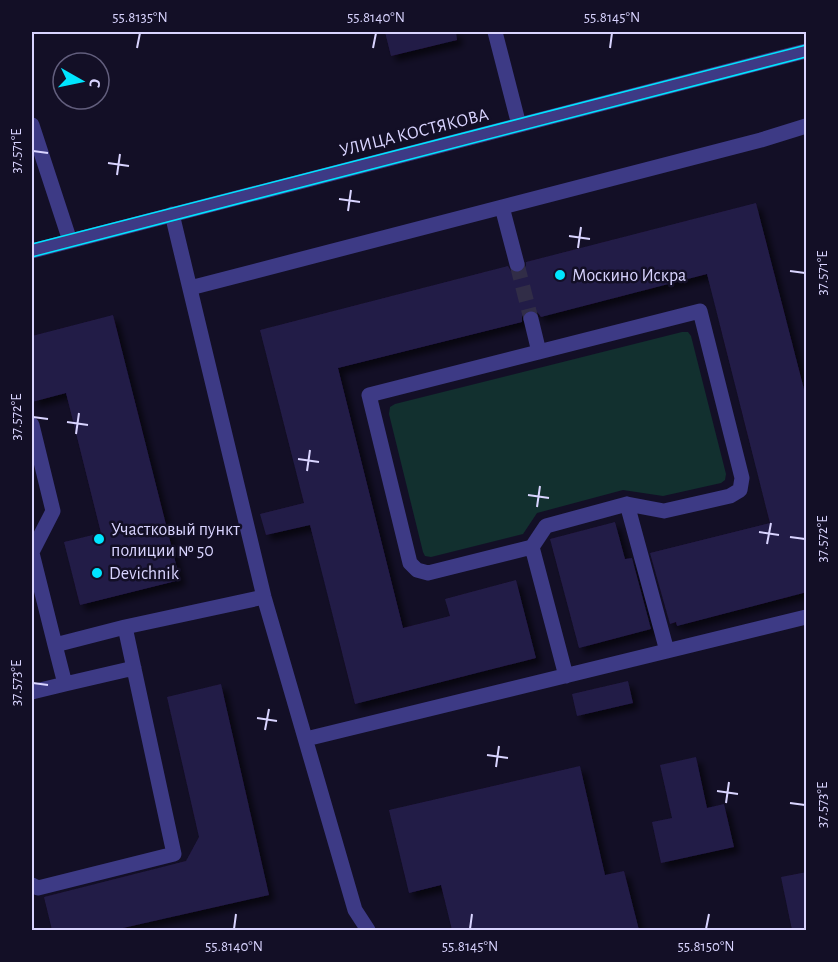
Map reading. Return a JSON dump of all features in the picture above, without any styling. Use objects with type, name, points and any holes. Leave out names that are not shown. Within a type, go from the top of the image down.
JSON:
[{"type":"street","points":[[495,32],[519,125]]},
{"type":"street","name":"УЛИЦА КОСТЯКОВА","points":[[32,250],[807,51]]},
{"type":"street","points":[[32,125],[70,241]]},
{"type":"street","points":[[189,288],[761,140],[807,126]]},
{"type":"street","points":[[502,207],[517,264]]},
{"type":"street","points":[[172,214],[264,597],[355,910],[368,930]]},
{"type":"street","points":[[700,312],[742,478],[740,490],[730,496],[664,511],[627,504],[546,526],[532,546],[428,573],[417,570],[410,563],[369,395],[700,312]]},
{"type":"street","points":[[531,320],[539,352]]},
{"type":"street","points":[[32,429],[53,511],[32,553],[65,684]]},
{"type":"street","points":[[627,504],[667,651]]},
{"type":"street","points":[[532,546],[566,676]]},
{"type":"street","points":[[55,645],[125,627],[264,597]]},
{"type":"street","points":[[306,739],[807,617]]},
{"type":"street","points":[[32,885],[38,888],[174,854],[125,627]]},
{"type":"street","points":[[32,692],[134,668]]},
{"type":"green space","points":[[688,332],[691,336],[726,474],[725,480],[721,483],[663,496],[623,490],[537,513],[523,534],[431,557],[425,556],[389,414],[390,407]]},
{"type":"building","points":[[385,32],[456,32],[457,40],[391,56]]},
{"type":"building","points":[[756,203],[807,401],[807,592],[677,626],[676,622],[670,624],[650,553],[770,523],[707,274],[541,317],[534,310],[528,310],[522,316],[522,322],[338,368],[403,628],[450,616],[445,599],[516,580],[536,658],[355,704],[310,525],[266,535],[260,514],[304,503],[260,330],[508,266],[511,271],[519,274],[524,270],[526,262]]},
{"type":"building","points":[[113,315],[180,580],[80,605],[64,542],[101,533],[66,393],[32,402],[32,336]]},
{"type":"building","points":[[615,522],[625,559],[632,558],[651,629],[579,648],[550,539]]},
{"type":"building","points":[[628,681],[633,703],[577,716],[572,694]]},
{"type":"building","points":[[221,684],[269,895],[114,930],[52,930],[44,897],[186,861],[199,837],[167,697]]},
{"type":"building","points":[[696,757],[707,808],[724,804],[734,847],[661,863],[652,822],[672,818],[660,765]]},
{"type":"building","points":[[580,766],[605,875],[624,871],[639,930],[452,930],[441,885],[409,893],[389,810]]},
{"type":"building","points":[[807,872],[807,930],[792,930],[781,877]]},
{"type":"tunnel","points":[[517,264],[531,319]]},
{"type":"tram line","points":[[32,244],[806,45]]},
{"type":"tram line","points":[[32,257],[806,57]]},
{"type":"place","name":"Москино Искра","points":[[560,275]]},
{"type":"place","name":"Участковый пункт полиции № 50","points":[[99,539]]},
{"type":"place","name":"Devichnik","points":[[97,573]]}]
